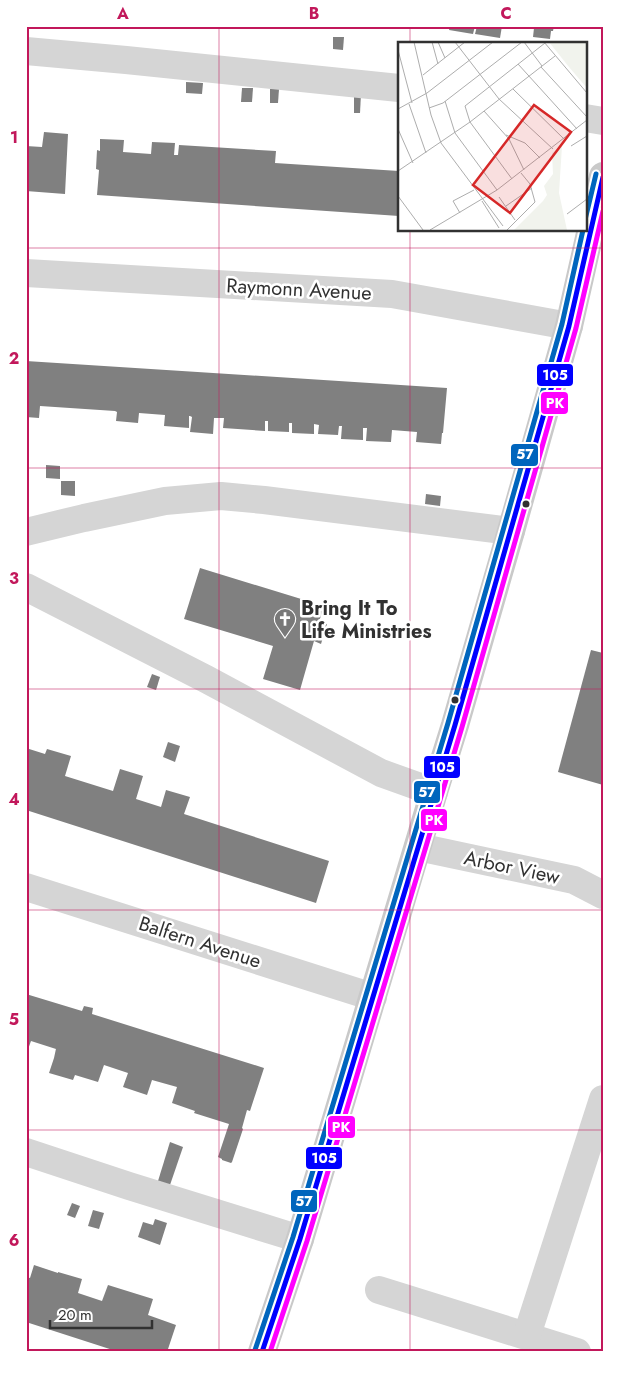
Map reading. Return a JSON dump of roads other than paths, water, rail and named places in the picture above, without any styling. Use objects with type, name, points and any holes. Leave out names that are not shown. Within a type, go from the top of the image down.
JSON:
[{"type":"main road","points":[[262,1352],[300,1239],[455,725],[569,326],[603,176]]},
{"type":"street","points":[[26,51],[398,88]]},
{"type":"street","points":[[586,118],[603,121]]},
{"type":"street","name":"Raymonn Avenue","points":[[26,273],[392,294],[569,326]]},
{"type":"street","points":[[26,532],[165,501],[221,496],[511,531]]},
{"type":"street","points":[[26,587],[206,679],[381,773],[434,792]]},
{"type":"street","name":"Arbor View","points":[[418,847],[574,880],[603,894]]},
{"type":"street","name":"Balfern Avenue","points":[[26,887],[373,997]]},
{"type":"street","points":[[527,1335],[603,1099]]},
{"type":"street","points":[[26,1152],[300,1239]]},
{"type":"street","points":[[379,1290],[577,1352]]},
{"type":"place","name":"Bring It To Life Ministries","points":[[285,638]]}]
